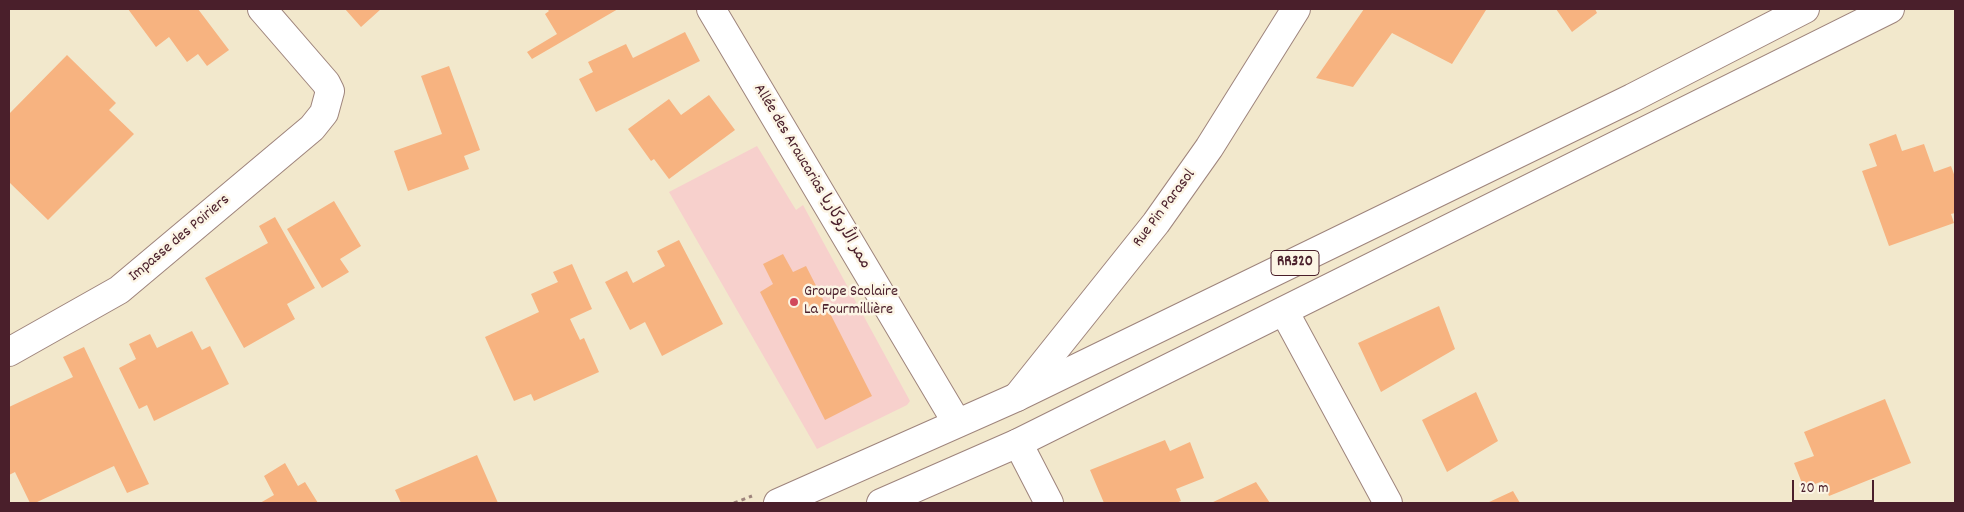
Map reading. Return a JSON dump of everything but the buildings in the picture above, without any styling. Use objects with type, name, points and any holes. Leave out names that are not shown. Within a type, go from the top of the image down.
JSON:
[{"type":"main road","name":"Impasse des Poiriers","points":[[9,352],[119,290],[312,128],[324,113],[330,91],[318,72],[262,9]]},
{"type":"main road","name":"Allée des Araucarias ممر الأروكاريا","points":[[711,9],[957,423]]},
{"type":"main road","name":"Rue Pin Parasol","points":[[1017,397],[1156,223],[1209,148],[1296,9]]},
{"type":"main road","name":"RR320","points":[[778,503],[1017,397],[1632,98],[1805,9]]},
{"type":"main road","name":"RR320","points":[[881,503],[1018,443],[1890,9]]},
{"type":"main road","points":[[1284,311],[1388,503]]},
{"type":"main road","points":[[1018,443],[1049,503]]},
{"type":"shaded area","name":"Groupe Scolaire La Fourmillière","points":[[757,146],[796,210],[803,205],[910,401],[907,405],[817,449],[669,192]]},
{"type":"place","name":"Groupe Scolaire La Fourmillière","points":[[794,302]]}]
